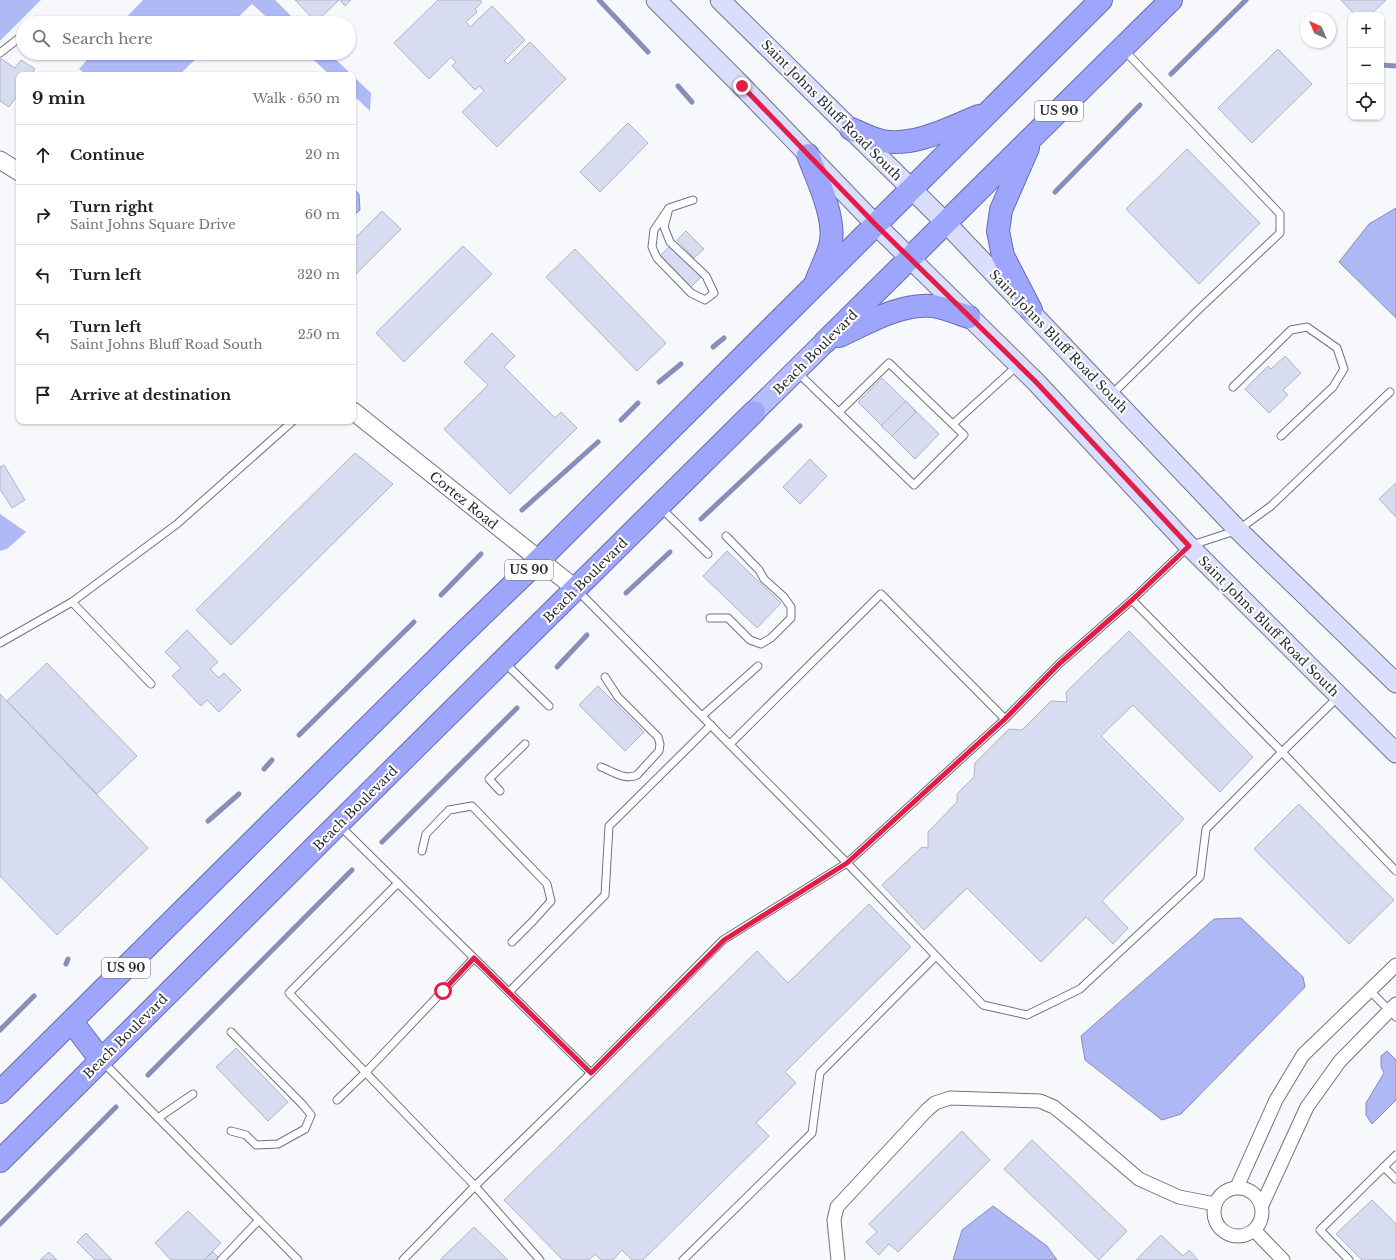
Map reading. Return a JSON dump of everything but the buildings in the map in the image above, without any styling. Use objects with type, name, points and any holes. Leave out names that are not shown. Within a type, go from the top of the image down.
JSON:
[{"type":"highway","name":"US 90","points":[[0,1092],[458,638],[539,560],[1101,0]]},
{"type":"highway","name":"Beach Boulevard","points":[[825,342],[1171,0]]},
{"type":"highway","points":[[851,130],[881,141],[898,143],[923,138],[988,113]]},
{"type":"highway","points":[[1031,310],[1003,256],[998,231],[1001,210],[1033,137]]},
{"type":"highway","points":[[808,155],[825,198],[831,227],[831,242],[814,286]]},
{"type":"highway","points":[[825,342],[890,312],[915,306],[933,306],[969,317]]},
{"type":"highway","name":"Beach Boulevard","points":[[0,1161],[754,412]]},
{"type":"highway","points":[[72,1022],[101,1060]]},
{"type":"main road","name":"Saint Johns Bluff Road South","points":[[656,0],[876,225],[1036,382],[1189,546],[1396,753]]},
{"type":"main road","name":"Saint Johns Bluff Road South","points":[[720,0],[946,223],[1031,310],[1238,530],[1396,684]]},
{"type":"main road","name":"Beach Boulevard","points":[[754,412],[825,342]]},
{"type":"street","points":[[0,160],[16,170]]},
{"type":"street","name":"Cortez Road","points":[[356,413],[576,589]]},
{"type":"street","points":[[1237,1187],[1276,1100],[1302,1055],[1396,965]]},
{"type":"street","points":[[1262,1205],[1308,1107],[1340,1061],[1394,1010]]},
{"type":"street","points":[[838,1260],[834,1220],[837,1207],[927,1110],[935,1103],[950,1098],[1040,1101],[1054,1107],[1139,1179],[1180,1197],[1215,1204]]},
{"type":"street","points":[[1237,1187],[1245,1188],[1253,1192],[1259,1198],[1262,1205],[1262,1219],[1259,1225],[1254,1230],[1240,1236],[1225,1232],[1219,1226],[1214,1212],[1215,1204],[1218,1198],[1224,1192],[1237,1187]]},
{"type":"street","points":[[1254,1230],[1283,1260]]},
{"type":"lane","points":[[0,53],[16,40]]},
{"type":"lane","points":[[1111,396],[1189,318],[1280,234],[1280,214],[1123,48]]},
{"type":"lane","points":[[669,208],[664,227],[670,242],[706,276],[714,293],[705,300],[691,293],[657,258],[652,247],[654,230],[669,208],[693,200]]},
{"type":"lane","points":[[1233,387],[1291,330],[1307,327],[1336,348],[1344,369],[1333,387],[1281,436]]},
{"type":"lane","points":[[796,371],[914,485],[964,435],[889,363],[839,412]]},
{"type":"lane","points":[[953,424],[1018,365]]},
{"type":"lane","points":[[402,1260],[724,940],[847,863],[1005,719],[1060,663],[1132,600],[1189,546],[1238,530],[1271,506],[1390,392]]},
{"type":"lane","points":[[0,642],[72,602],[177,524],[290,424]]},
{"type":"lane","points":[[660,506],[708,554]]},
{"type":"lane","points":[[710,618],[728,618],[750,640],[761,644],[771,638],[790,618],[791,607],[784,597],[764,579],[759,570],[726,536]]},
{"type":"lane","points":[[576,589],[847,863],[982,1005],[1027,1015],[1080,989],[1200,877],[1206,828],[1339,696]]},
{"type":"lane","points":[[730,744],[881,594],[1005,719]]},
{"type":"lane","points":[[1132,600],[1282,752],[1396,871]]},
{"type":"lane","points":[[72,602],[151,684]]},
{"type":"lane","points":[[503,661],[549,706]]},
{"type":"lane","points":[[702,716],[758,666]]},
{"type":"lane","points":[[601,767],[626,777],[632,777],[637,774],[660,751],[658,737],[618,697],[606,677]]},
{"type":"lane","points":[[509,992],[605,895],[609,826],[710,725]]},
{"type":"lane","points":[[500,791],[489,779],[525,744]]},
{"type":"lane","points":[[422,851],[426,834],[448,810],[472,806],[547,884],[550,901],[512,942]]},
{"type":"lane","points":[[338,824],[591,1073]]},
{"type":"lane","points":[[398,883],[289,993],[475,1186],[540,1260]]},
{"type":"lane","points":[[683,1260],[812,1133],[820,1073],[936,956]]},
{"type":"lane","points":[[337,1100],[366,1072],[474,958]]},
{"type":"lane","points":[[1369,990],[1394,1010]]},
{"type":"lane","points":[[231,1032],[303,1105],[310,1115],[305,1130],[278,1144],[256,1145],[246,1135],[231,1131]]},
{"type":"lane","points":[[101,1060],[298,1260]]},
{"type":"lane","points":[[158,1118],[193,1094]]},
{"type":"lane","points":[[1350,1260],[1320,1230],[1396,1155]]},
{"type":"lane","points":[[1384,1167],[1396,1179]]},
{"type":"lane","points":[[221,1260],[259,1220]]},
{"type":"shaded area","points":[[0,0],[41,0],[25,16],[16,16],[16,25],[0,41]]},
{"type":"shaded area","points":[[143,0],[275,0],[291,16],[265,16],[252,4],[239,16],[128,16]]},
{"type":"shaded area","points":[[87,60],[195,60],[182,72],[83,72],[79,69]]},
{"type":"shaded area","points":[[314,60],[336,60],[349,72],[327,72]]},
{"type":"shaded area","points":[[356,79],[371,93],[370,111],[356,98]]},
{"type":"shaded area","points":[[356,191],[359,194],[360,210],[356,213]]},
{"type":"shaded area","points":[[1396,208],[1396,318],[1339,262],[1369,224]]},
{"type":"shaded area","points":[[0,514],[26,532],[7,549],[0,551]]},
{"type":"shaded area","points":[[1241,918],[1303,977],[1305,987],[1181,1114],[1162,1120],[1085,1060],[1081,1036],[1214,919]]},
{"type":"shaded area","points":[[1387,1051],[1396,1060],[1396,1100],[1372,1124],[1366,1115],[1366,1103],[1384,1073],[1381,1067],[1381,1056]]},
{"type":"shaded area","points":[[993,1206],[1047,1246],[1057,1260],[953,1260],[962,1230]]},
{"type":"waterway","points":[[599,0],[648,52]]},
{"type":"waterway","points":[[1171,74],[1246,0]]},
{"type":"waterway","points":[[1384,65],[1396,66]]},
{"type":"waterway","points":[[678,86],[692,102]]},
{"type":"waterway","points":[[1055,192],[1140,105]]},
{"type":"waterway","points":[[713,347],[724,338]]},
{"type":"waterway","points":[[659,382],[681,364]]},
{"type":"waterway","points":[[621,420],[638,403]]},
{"type":"waterway","points":[[701,519],[800,426]]},
{"type":"waterway","points":[[522,510],[598,442]]},
{"type":"waterway","points":[[626,593],[670,552]]},
{"type":"waterway","points":[[441,595],[481,554]]},
{"type":"waterway","points":[[299,735],[414,622]]},
{"type":"waterway","points":[[557,667],[587,635]]},
{"type":"waterway","points":[[382,842],[517,708]]},
{"type":"waterway","points":[[264,769],[272,760]]},
{"type":"waterway","points":[[208,821],[239,794]]},
{"type":"waterway","points":[[148,1075],[352,870]]},
{"type":"waterway","points":[[66,964],[68,959]]},
{"type":"waterway","points":[[0,1030],[34,996]]},
{"type":"waterway","points":[[0,1224],[116,1107]]},
{"type":"route","points":[[443,991],[474,958],[591,1073],[724,940],[847,863],[1005,719],[1060,663],[1132,600],[1189,546],[1036,382],[876,225],[742,86]]}]
